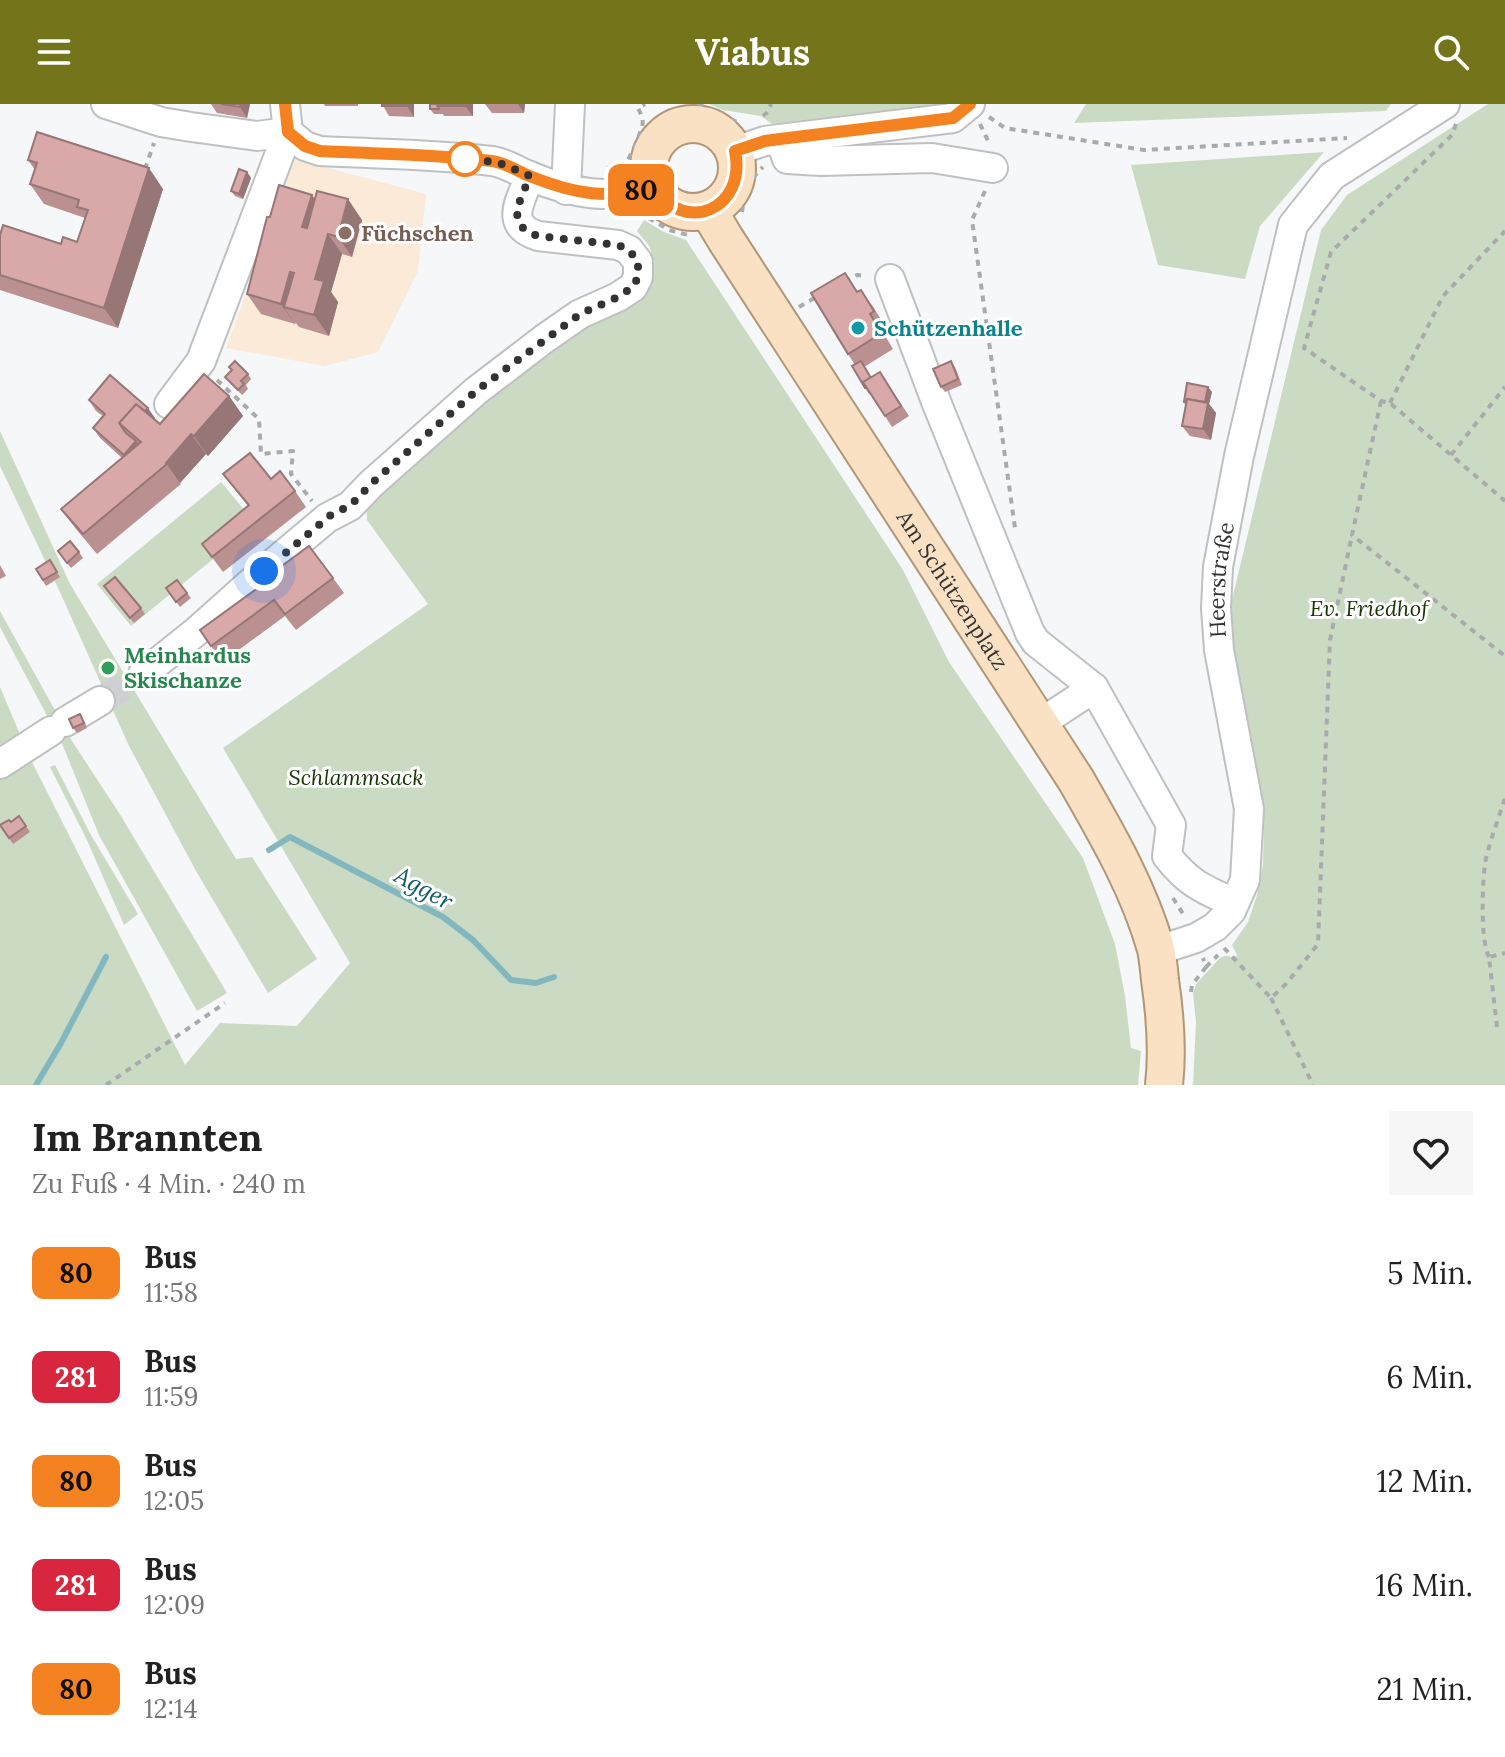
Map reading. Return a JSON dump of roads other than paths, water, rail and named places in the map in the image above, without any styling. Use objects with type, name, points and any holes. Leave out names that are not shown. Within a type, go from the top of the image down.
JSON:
[{"type":"main road","points":[[662,109],[688,124],[703,124],[716,130],[727,139],[759,138]]},
{"type":"main road","points":[[662,109],[663,135],[649,159],[653,187],[670,206],[696,213],[719,228],[721,203],[736,179],[738,165],[759,138]]},
{"type":"main road","name":"Am Schützenplatz","points":[[719,228],[1076,780],[1114,847],[1143,912],[1156,951]]},
{"type":"main road","points":[[1156,951],[1166,1046],[1164,1085]]},
{"type":"street","points":[[106,104],[161,122],[191,127],[257,136],[288,132],[305,146],[320,151],[497,162],[566,190],[583,193],[634,192],[653,187]]},
{"type":"street","points":[[169,404],[199,363],[288,132],[285,104]]},
{"type":"street","points":[[566,190],[570,104]]},
{"type":"street","points":[[759,138],[953,118],[970,104]]},
{"type":"street","name":"Heerstraße","points":[[1156,951],[1196,938],[1215,927],[1231,911],[1245,880],[1249,809],[1219,650],[1216,608],[1218,567],[1239,456],[1293,225],[1332,176],[1453,109]]},
{"type":"street","points":[[759,138],[787,159],[932,158],[993,168]]},
{"type":"street","points":[[143,674],[327,518],[350,506],[476,391],[580,314],[633,287],[638,277],[638,262],[629,250],[618,245],[538,236],[527,232],[517,221],[516,209],[530,176]]},
{"type":"street","points":[[890,279],[1030,633],[1036,642],[1094,688],[1171,825],[1167,856],[1181,874],[1196,886],[1234,903]]},
{"type":"street","points":[[1039,724],[1094,688]]},
{"type":"street","points":[[0,764],[100,701]]},
{"type":"waterway","name":"Agger","points":[[269,850],[290,837],[443,917],[473,940],[511,980],[536,983],[554,977]]},
{"type":"waterway","name":"Agger","points":[[36,1085],[106,957]]},
{"type":"tunnel","points":[[100,701],[143,674]]},
{"type":"place","name":"Füchschen","points":[[345,233]]},
{"type":"place","name":"Schützenhalle","points":[[858,328]]},
{"type":"place","name":"Meinhardus Skischanze","points":[[108,668]]},
{"type":"park label","name":"Ev. Friedhof","points":[[1369,608]]},
{"type":"park label","name":"Schlammsack","points":[[356,777]]}]
